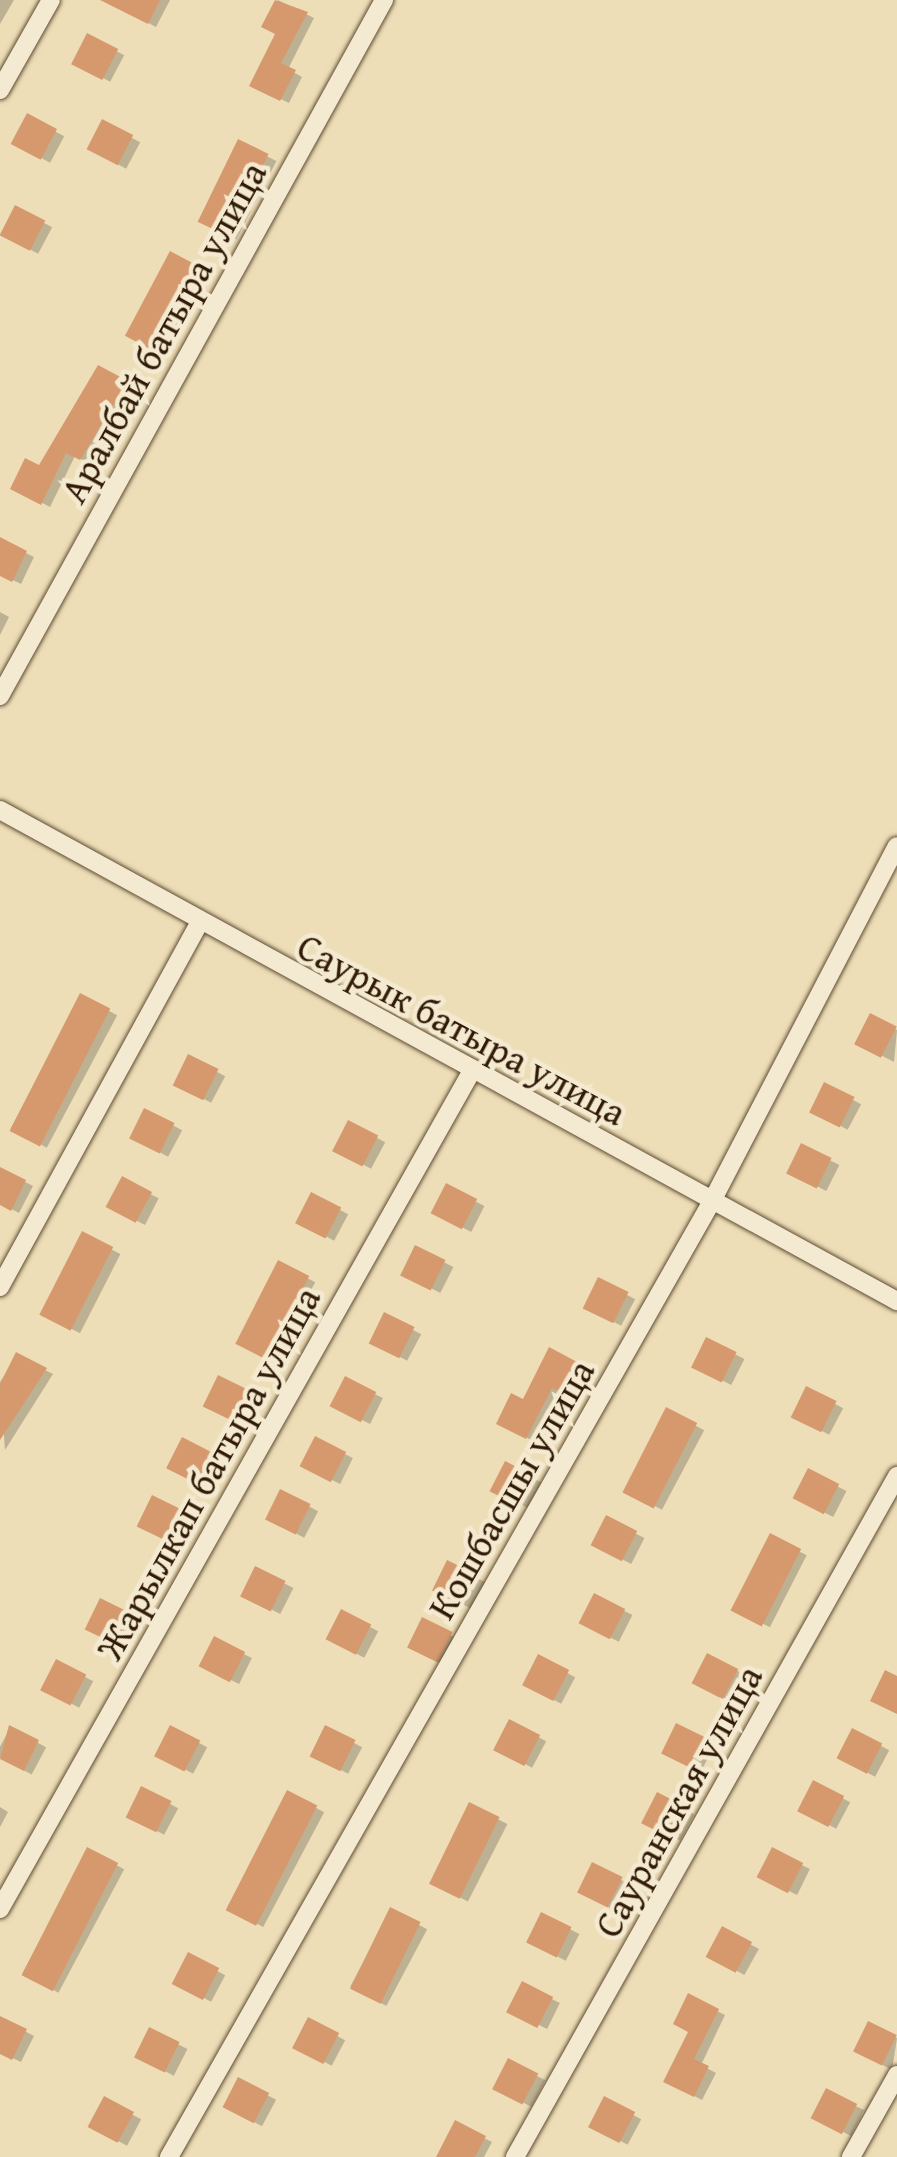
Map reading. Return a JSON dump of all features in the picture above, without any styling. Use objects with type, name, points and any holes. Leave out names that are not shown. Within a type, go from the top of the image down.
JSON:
[{"type":"street","points":[[0,90],[51,0]]},
{"type":"street","name":"Аралбай батыра улица","points":[[0,696],[384,0]]},
{"type":"street","name":"Саурык батыра улица","points":[[0,810],[198,926],[473,1069],[897,1301]]},
{"type":"street","name":"Кошбасшы улица","points":[[169,2157],[712,1201],[897,846]]},
{"type":"street","points":[[0,1287],[198,926]]},
{"type":"street","name":"Жарылкап батыра улица","points":[[0,1909],[473,1069]]},
{"type":"street","name":"Сауранская улица","points":[[515,2157],[897,1476]]},
{"type":"street","points":[[851,2157],[897,2075]]},
{"type":"building","points":[[100,0],[160,0],[148,24]]},
{"type":"building","points":[[275,0],[308,12],[281,63],[296,70],[280,101],[249,86],[275,34],[261,27]]},
{"type":"building","points":[[87,33],[118,49],[102,80],[71,64]]},
{"type":"building","points":[[27,113],[57,129],[41,160],[11,144]]},
{"type":"building","points":[[102,119],[133,135],[118,165],[87,149]]},
{"type":"building","points":[[238,139],[269,154],[228,237],[198,222]]},
{"type":"building","points":[[15,205],[45,220],[30,251],[0,236]]},
{"type":"building","points":[[170,251],[200,267],[155,352],[125,336]]},
{"type":"building","points":[[98,365],[128,381],[80,460],[66,453],[41,505],[10,489],[25,458],[39,465]]},
{"type":"building","points":[[0,537],[27,551],[12,582],[0,576]]},
{"type":"building","points":[[80,993],[110,1008],[40,1147],[10,1131]]},
{"type":"building","points":[[870,1013],[897,1027],[881,1058],[854,1044]]},
{"type":"building","points":[[188,1054],[219,1069],[203,1100],[173,1085]]},
{"type":"building","points":[[824,1082],[855,1097],[840,1127],[809,1113]]},
{"type":"building","points":[[144,1108],[175,1123],[160,1153],[129,1139]]},
{"type":"building","points":[[348,1120],[378,1135],[362,1167],[332,1151]]},
{"type":"building","points":[[801,1143],[832,1158],[817,1188],[786,1174]]},
{"type":"building","points":[[0,1167],[26,1180],[11,1211],[0,1205]]},
{"type":"building","points":[[122,1176],[152,1192],[136,1223],[106,1207]]},
{"type":"building","points":[[446,1183],[477,1199],[462,1229],[431,1213]]},
{"type":"building","points":[[311,1192],[341,1207],[325,1239],[295,1223]]},
{"type":"building","points":[[82,1231],[113,1247],[71,1331],[39,1315]]},
{"type":"building","points":[[415,1245],[446,1260],[431,1290],[400,1276]]},
{"type":"building","points":[[278,1260],[309,1276],[267,1360],[235,1344]]},
{"type":"building","points":[[598,1277],[629,1292],[613,1323],[583,1308]]},
{"type":"building","points":[[384,1312],[415,1327],[399,1358],[369,1343]]},
{"type":"building","points":[[706,1337],[737,1352],[722,1382],[691,1368]]},
{"type":"building","points":[[549,1347],[579,1363],[564,1394],[552,1388],[526,1439],[496,1424],[511,1393],[523,1399]]},
{"type":"building","points":[[16,1352],[47,1368],[0,1440],[0,1384]]},
{"type":"building","points":[[218,1375],[249,1390],[233,1421],[203,1406]]},
{"type":"building","points":[[345,1376],[376,1392],[361,1422],[330,1406]]},
{"type":"building","points":[[806,1386],[837,1401],[821,1432],[791,1417]]},
{"type":"building","points":[[666,1407],[697,1423],[654,1508],[622,1493]]},
{"type":"building","points":[[315,1436],[346,1452],[331,1482],[300,1466]]},
{"type":"building","points":[[182,1437],[213,1453],[197,1484],[166,1468]]},
{"type":"building","points":[[505,1461],[536,1477],[521,1507],[490,1491]]},
{"type":"building","points":[[808,1468],[839,1484],[824,1514],[793,1498]]},
{"type":"building","points":[[280,1489],[311,1504],[296,1534],[265,1520]]},
{"type":"building","points":[[152,1495],[183,1510],[167,1541],[137,1526]]},
{"type":"building","points":[[606,1515],[637,1531],[622,1561],[591,1545]]},
{"type":"building","points":[[770,1533],[801,1549],[762,1626],[731,1611]]},
{"type":"building","points":[[447,1560],[478,1575],[463,1605],[432,1591]]},
{"type":"building","points":[[255,1566],[286,1581],[271,1611],[240,1597]]},
{"type":"building","points":[[594,1593],[625,1609],[610,1639],[579,1623]]},
{"type":"building","points":[[100,1598],[131,1613],[115,1644],[85,1629]]},
{"type":"building","points":[[341,1609],[371,1624],[356,1655],[326,1639]]},
{"type":"building","points":[[422,1617],[453,1632],[438,1662],[407,1648]]},
{"type":"building","points":[[214,1636],[245,1652],[230,1682],[199,1666]]},
{"type":"building","points":[[707,1653],[738,1669],[723,1699],[692,1683]]},
{"type":"building","points":[[538,1654],[569,1670],[553,1701],[522,1685]]},
{"type":"building","points":[[56,1659],[86,1674],[70,1706],[40,1690]]},
{"type":"building","points":[[885,1670],[897,1676],[897,1714],[870,1701]]},
{"type":"building","points":[[509,1719],[540,1735],[524,1766],[493,1750]]},
{"type":"building","points":[[676,1723],[707,1738],[692,1768],[661,1754]]},
{"type":"building","points":[[9,1725],[39,1740],[24,1771],[0,1759]]},
{"type":"building","points":[[170,1725],[200,1740],[184,1772],[154,1756]]},
{"type":"building","points":[[325,1725],[356,1740],[340,1771],[310,1756]]},
{"type":"building","points":[[852,1728],[882,1743],[867,1774],[837,1758]]},
{"type":"building","points":[[813,1780],[844,1796],[828,1827],[797,1811]]},
{"type":"building","points":[[141,1786],[172,1801],[156,1832],[126,1817]]},
{"type":"building","points":[[287,1790],[317,1805],[256,1926],[226,1910]]},
{"type":"building","points":[[657,1792],[688,1808],[672,1839],[641,1823]]},
{"type":"building","points":[[469,1802],[500,1817],[460,1899],[429,1884]]},
{"type":"building","points":[[87,1847],[118,1863],[53,1991],[22,1975]]},
{"type":"building","points":[[772,1847],[803,1863],[788,1893],[757,1877]]},
{"type":"building","points":[[592,1862],[623,1877],[608,1907],[577,1893]]},
{"type":"building","points":[[390,1907],[421,1922],[381,2004],[350,1989]]},
{"type":"building","points":[[541,1912],[572,1927],[557,1957],[526,1943]]},
{"type":"building","points":[[722,1926],[752,1942],[736,1973],[706,1957]]},
{"type":"building","points":[[188,1952],[219,1968],[203,2000],[172,1984]]},
{"type":"building","points":[[522,1981],[553,1997],[537,2028],[506,2012]]},
{"type":"building","points":[[688,1993],[719,2009],[694,2059],[709,2066],[694,2097],[663,2082],[688,2032],[673,2024]]},
{"type":"building","points":[[0,2016],[27,2029],[12,2060],[0,2054]]},
{"type":"building","points":[[308,2017],[339,2033],[323,2064],[292,2048]]},
{"type":"building","points":[[868,2021],[897,2035],[882,2066],[853,2052]]},
{"type":"building","points":[[149,2027],[180,2042],[165,2072],[134,2058]]},
{"type":"building","points":[[508,2058],[538,2073],[522,2105],[492,2089]]},
{"type":"building","points":[[238,2077],[269,2093],[254,2123],[223,2107]]},
{"type":"building","points":[[826,2088],[857,2104],[842,2134],[811,2118]]},
{"type":"building","points":[[104,2096],[134,2112],[118,2143],[88,2127]]},
{"type":"building","points":[[604,2096],[635,2112],[619,2143],[588,2127]]},
{"type":"building","points":[[455,2120],[486,2136],[475,2157],[436,2157]]}]
